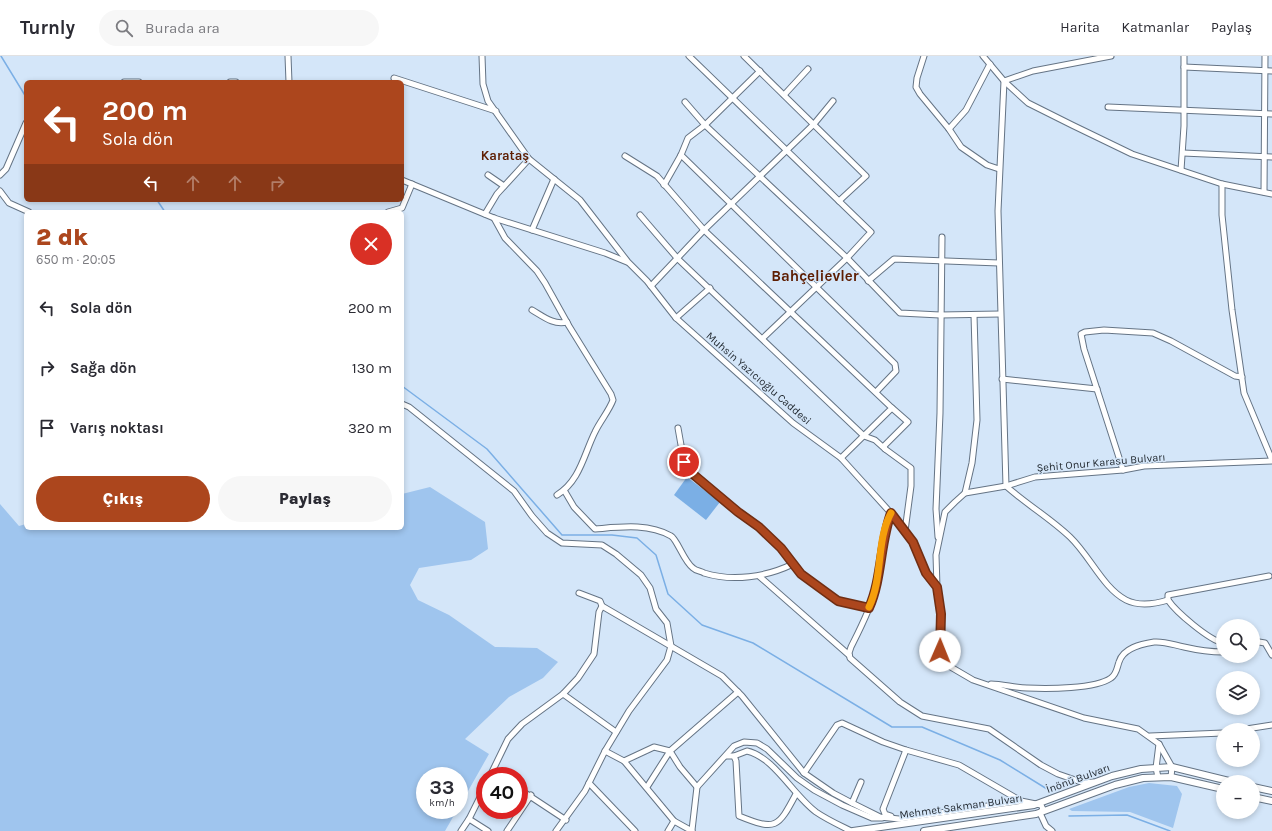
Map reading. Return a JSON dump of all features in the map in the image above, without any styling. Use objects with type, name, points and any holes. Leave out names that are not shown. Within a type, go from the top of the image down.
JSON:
[{"type":"main road","name":"İnönü Bulvarı","points":[[1037,804],[1096,782],[1141,769],[1172,767],[1216,778]]},
{"type":"main road","name":"İnönü Bulvarı","points":[[1040,813],[1115,785],[1142,778],[1171,776],[1216,787]]},
{"type":"main road","points":[[1260,789],[1272,792]]},
{"type":"main road","points":[[1260,798],[1272,801]]},
{"type":"main road","name":"Mehmet Sakman Bulvarı","points":[[852,831],[1037,804]]},
{"type":"main road","name":"Mehmet Sakman Bulvarı","points":[[924,831],[1040,813]]},
{"type":"street","points":[[288,56],[289,80]]},
{"type":"street","name":"Muhsin Yazıcıoğlu Caddesi","points":[[482,56],[483,84],[488,101],[529,159],[580,200],[628,262],[651,286],[676,318],[793,424],[841,458],[891,513],[905,531],[913,542],[926,573],[937,587],[941,614],[940,651],[949,666],[973,680],[1084,718],[1138,729],[1150,736],[1159,744],[1172,767]]},
{"type":"street","points":[[689,56],[871,232],[847,258],[763,338]]},
{"type":"street","points":[[744,56],[866,176],[839,201]]},
{"type":"street","points":[[924,56],[916,87],[920,94],[949,129],[961,147],[987,165],[999,169]]},
{"type":"street","points":[[983,56],[1004,81],[1028,103],[1072,126],[1132,154],[1222,184],[1272,194]]},
{"type":"street","points":[[1004,81],[1033,71],[1111,56]]},
{"type":"street","points":[[1181,170],[1183,153],[1184,56]]},
{"type":"street","points":[[1264,192],[1265,56]]},
{"type":"street","points":[[949,129],[966,110],[990,64]]},
{"type":"street","points":[[1184,67],[1272,71]]},
{"type":"street","points":[[784,95],[808,69]]},
{"type":"street","points":[[664,185],[681,156],[688,138],[705,125],[760,72]]},
{"type":"street","points":[[394,78],[400,80]]},
{"type":"street","points":[[404,81],[496,111]]},
{"type":"street","points":[[1004,81],[999,169],[999,263],[1006,486],[1055,524],[1079,546],[1114,593],[1128,601],[1140,604],[1156,604],[1168,600]]},
{"type":"street","points":[[651,286],[704,230],[760,178],[814,124],[833,101]]},
{"type":"street","points":[[685,102],[705,125],[847,258],[900,312],[940,315],[1000,314]]},
{"type":"street","points":[[1108,107],[1184,109],[1272,114]]},
{"type":"street","points":[[0,175],[6,169],[24,128]]},
{"type":"street","points":[[1183,153],[1272,157]]},
{"type":"street","points":[[625,156],[657,176],[704,230],[908,422],[884,446],[885,449]]},
{"type":"street","points":[[681,156],[896,364],[896,372],[876,392]]},
{"type":"street","points":[[485,214],[497,194],[529,159]]},
{"type":"street","points":[[488,175],[504,186]]},
{"type":"street","points":[[532,230],[554,179]]},
{"type":"street","points":[[404,181],[494,218],[605,253],[628,262]]},
{"type":"street","points":[[395,210],[402,208],[412,184]]},
{"type":"street","points":[[1222,184],[1222,215],[1232,310],[1244,394],[1272,461]]},
{"type":"street","points":[[0,191],[9,203],[25,210]]},
{"type":"street","points":[[640,216],[678,259],[763,338],[864,436],[875,440],[911,468],[911,486],[905,531]]},
{"type":"street","points":[[494,218],[505,238],[537,271],[611,394],[613,400],[591,439],[581,466],[564,490],[557,494]]},
{"type":"street","points":[[939,544],[936,509],[940,413],[942,237]]},
{"type":"street","points":[[868,281],[894,259],[999,263]]},
{"type":"street","points":[[676,318],[710,288]]},
{"type":"street","points":[[532,310],[553,323],[559,324],[567,322]]},
{"type":"street","points":[[937,587],[936,555],[945,512],[965,494],[972,463],[977,420],[974,315]]},
{"type":"street","points":[[1123,470],[1084,349],[1082,334],[1104,330],[1159,335],[1235,376],[1242,377]]},
{"type":"street","points":[[1002,380],[1097,389]]},
{"type":"street","points":[[404,405],[409,407],[514,491],[532,516],[547,533],[562,543],[602,545],[616,554],[641,575],[650,588],[656,609],[667,623],[670,646],[667,660],[629,710],[605,751],[589,783],[566,820],[556,831]]},
{"type":"street","points":[[841,458],[892,408]]},
{"type":"street","points":[[678,428],[684,462],[688,470],[738,512],[759,527],[801,574],[838,601],[869,608]]},
{"type":"street","name":"Şehit Onur Karasu Bulvarı","points":[[965,494],[1006,486],[1035,477],[1123,470],[1144,466],[1272,461]]},
{"type":"street","points":[[564,490],[574,507],[595,529],[630,527],[659,530],[673,537],[681,553],[693,569],[717,577],[759,576],[777,572],[793,564]]},
{"type":"street","points":[[849,655],[876,588],[883,540],[891,513]]},
{"type":"street","points":[[759,576],[900,702],[922,716],[989,729],[1041,765],[1058,774],[1084,783],[1096,782]]},
{"type":"street","points":[[1168,600],[1168,595],[1173,593],[1211,588],[1268,576]]},
{"type":"street","points":[[579,593],[600,601],[602,606],[722,676],[738,692],[804,773],[833,793],[880,817],[899,819]]},
{"type":"street","points":[[1168,600],[1180,613],[1211,638],[1216,640]]},
{"type":"street","points":[[496,767],[508,739],[522,724],[563,694],[578,678],[594,654],[599,612],[602,606]]},
{"type":"street","points":[[986,684],[1028,688],[1063,688],[1100,682],[1112,677],[1116,673],[1121,656],[1127,650],[1153,642],[1161,642],[1198,650],[1216,651]]},
{"type":"street","points":[[1260,642],[1265,643],[1272,656]]},
{"type":"street","points":[[647,788],[670,751],[738,692]]},
{"type":"street","points":[[563,694],[616,732]]},
{"type":"street","points":[[804,773],[837,725],[842,723],[883,742],[959,765],[1021,801]]},
{"type":"street","points":[[1260,727],[1272,725]]},
{"type":"street","points":[[1150,736],[1216,733]]},
{"type":"street","points":[[605,751],[624,761],[674,821],[692,830],[696,787],[710,770],[726,756],[734,746],[744,742],[757,743],[777,758],[797,778],[842,805],[872,818],[899,819],[1021,801],[1037,804]]},
{"type":"street","points":[[1158,777],[1156,768],[1159,744]]},
{"type":"street","points":[[624,761],[654,747],[670,751],[680,767],[696,787]]},
{"type":"street","points":[[899,819],[885,814],[883,809],[906,750]]},
{"type":"street","points":[[726,756],[734,756],[747,751],[763,757],[796,794],[815,812],[852,831]]},
{"type":"street","points":[[734,756],[736,761],[739,816],[752,825],[765,830],[770,830],[779,825],[796,794]]},
{"type":"street","points":[[1171,776],[1172,767]]},
{"type":"street","points":[[852,803],[861,782]]},
{"type":"street","points":[[589,783],[635,831]]},
{"type":"street","points":[[506,831],[530,795],[566,820]]},
{"type":"street","name":"Mehmet Sakman Bulvarı","points":[[1037,804],[1034,810],[1036,813],[1040,813]]},
{"type":"street","points":[[461,831],[470,819],[476,806]]},
{"type":"street","points":[[1040,813],[1046,826],[1052,831]]},
{"type":"street","points":[[470,819],[488,831]]},
{"type":"street","points":[[668,831],[674,821]]},
{"type":"shaded area","points":[[687,477],[720,502],[706,520],[674,495]]},
{"type":"shaded area","points":[[430,487],[485,522],[488,549],[471,560],[419,568],[410,585],[418,600],[449,615],[495,647],[537,648],[558,662],[543,678],[509,697],[465,739],[489,754],[482,767],[476,767],[476,777],[468,791],[468,767],[416,767],[416,819],[452,819],[445,831],[0,831],[0,504],[19,526],[24,525],[24,530],[404,530],[404,494]]},
{"type":"shaded area","points":[[1149,783],[1177,786],[1182,794],[1173,828],[1130,812],[1072,811],[1069,809],[1129,787]]},
{"type":"waterway","points":[[1,56],[24,94]]},
{"type":"waterway","points":[[158,202],[164,210]]},
{"type":"waterway","points":[[404,387],[487,449],[562,535],[612,535],[637,538],[656,555],[668,594],[702,625],[753,643],[892,727],[922,727],[1000,760],[1047,789]]},
{"type":"waterway","points":[[1069,816],[1127,815],[1170,831]]},
{"type":"slow traffic","points":[[869,607],[876,588],[885,529],[891,513]]},
{"type":"district","name":"Karataş","points":[[505,155]]},
{"type":"district","name":"Bahçelievler","points":[[815,276]]},
{"type":"route","points":[[684,462],[688,470],[738,512],[759,527],[781,548],[801,574],[838,601],[869,608],[876,588],[885,529],[891,513],[913,542],[926,573],[937,587],[941,614],[940,651]]}]
